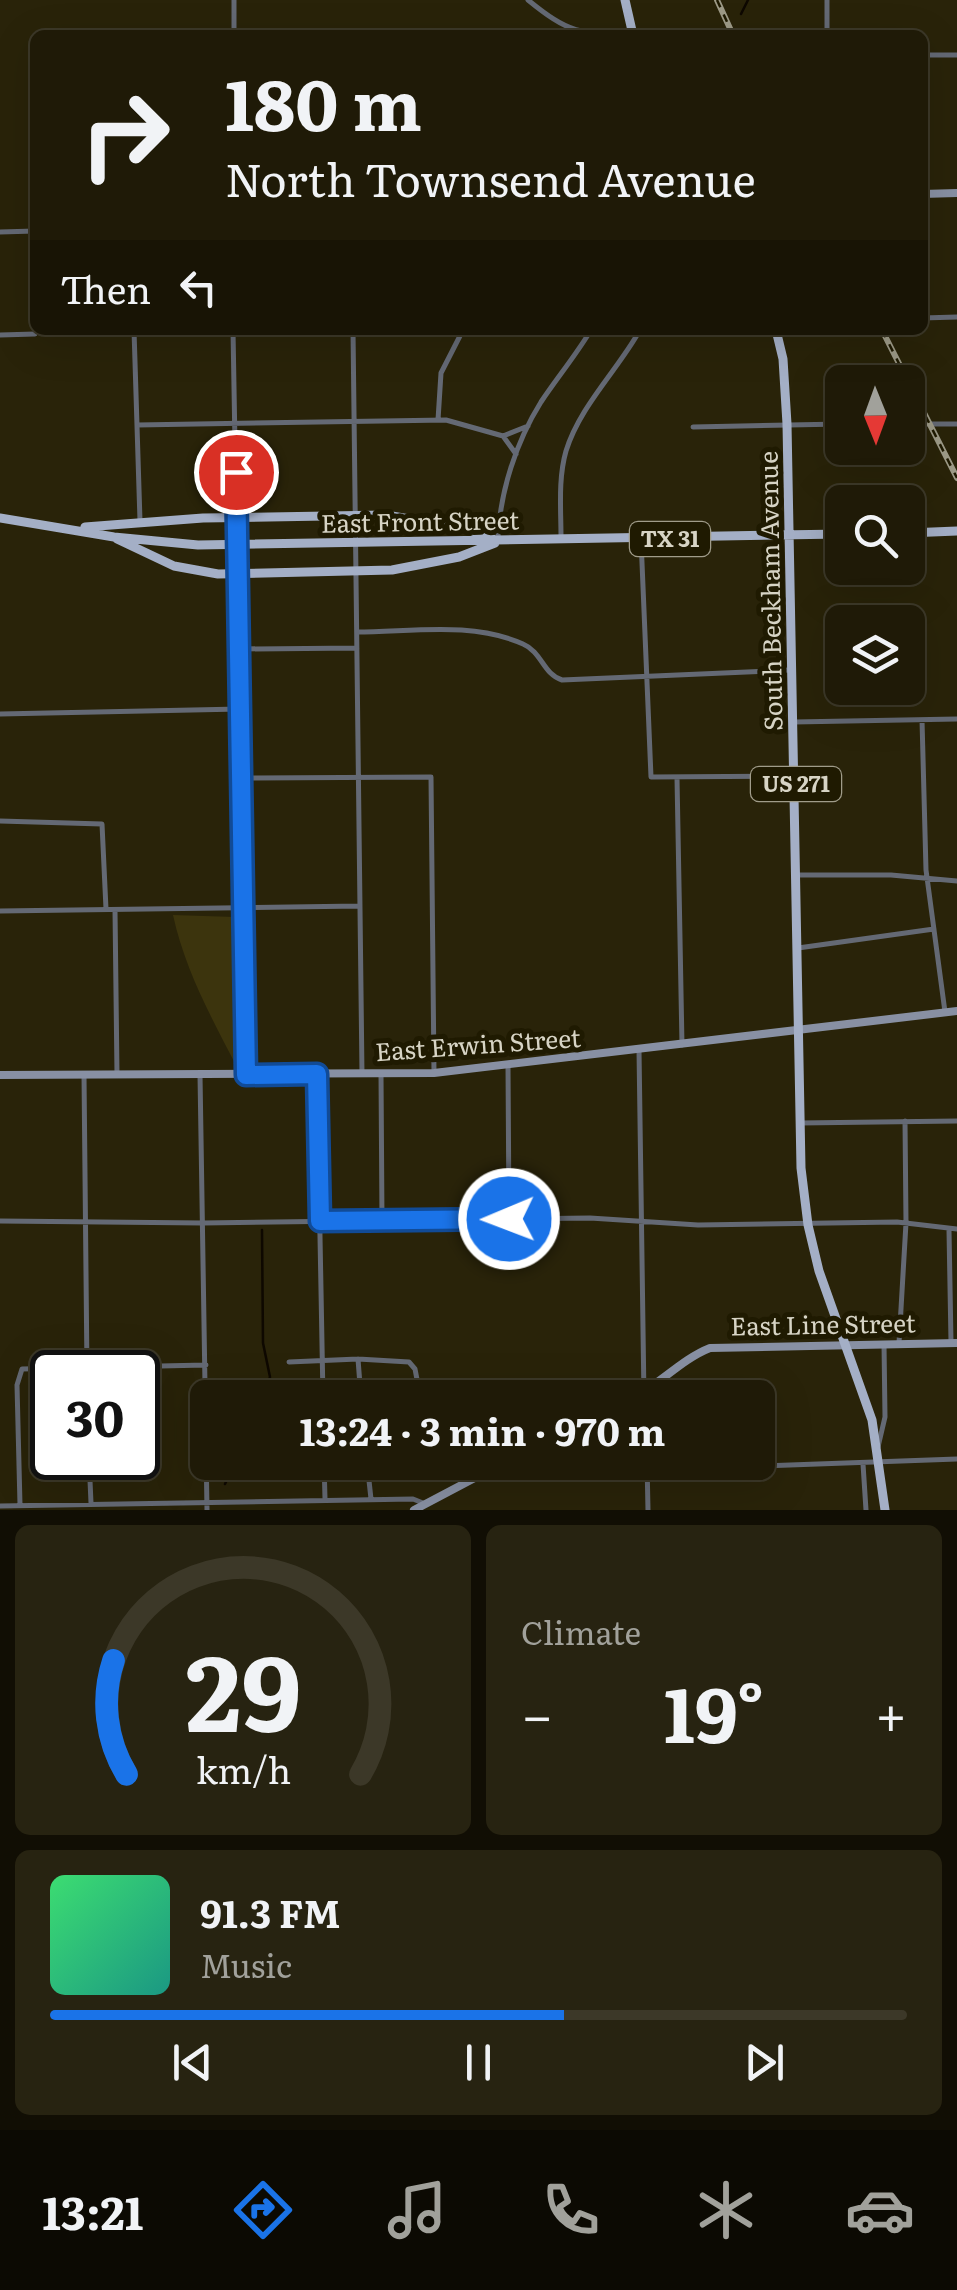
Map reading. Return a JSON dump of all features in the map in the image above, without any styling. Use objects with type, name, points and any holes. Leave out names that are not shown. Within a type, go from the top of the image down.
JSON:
[{"type":"main road","points":[[625,0],[632,30]]},
{"type":"main road","points":[[928,194],[957,194]]},
{"type":"main road","name":"South Beckham Avenue","points":[[777,335],[787,424],[798,1032]]},
{"type":"main road","points":[[62,526],[408,517],[468,529],[498,542]]},
{"type":"main road","name":"East Front Street","points":[[0,518],[114,537],[228,545],[825,535]]},
{"type":"main road","points":[[925,532],[957,531]]},
{"type":"main road","points":[[114,537],[145,555],[187,570],[413,567],[470,554],[498,542]]},
{"type":"main road","name":"East Erwin Street","points":[[0,1075],[434,1074],[957,1012]]},
{"type":"main road","name":"US 271","points":[[798,1032],[799,1123],[808,1225],[826,1292],[868,1408],[885,1508]]},
{"type":"main road","name":"East Line Street","points":[[663,1380],[698,1352],[710,1348],[954,1343]]},
{"type":"main road","points":[[414,1510],[472,1480]]},
{"type":"street","points":[[234,0],[234,30]]},
{"type":"street","points":[[528,0],[570,30]]},
{"type":"street","points":[[827,0],[827,30]]},
{"type":"street","points":[[928,55],[957,55]]},
{"type":"street","points":[[0,232],[30,232]]},
{"type":"street","points":[[928,318],[957,317]]},
{"type":"street","points":[[0,335],[30,334]]},
{"type":"street","points":[[134,335],[141,524]]},
{"type":"street","points":[[233,335],[246,1075]]},
{"type":"street","points":[[353,335],[362,1074]]},
{"type":"street","points":[[438,420],[441,373],[460,335]]},
{"type":"street","points":[[498,542],[516,454],[528,426],[588,335]]},
{"type":"street","points":[[560,540],[562,472],[570,441],[637,335]]},
{"type":"street","points":[[137,425],[438,420],[503,436],[516,454]]},
{"type":"street","points":[[693,426],[825,424]]},
{"type":"street","points":[[925,424],[957,424]]},
{"type":"street","points":[[503,436],[528,426]]},
{"type":"street","points":[[641,539],[651,777],[796,776]]},
{"type":"street","points":[[357,632],[484,632],[533,648],[557,679],[793,670]]},
{"type":"street","points":[[239,650],[357,648]]},
{"type":"street","points":[[0,714],[240,709]]},
{"type":"street","points":[[794,722],[957,718]]},
{"type":"street","points":[[922,720],[928,880],[946,1012]]},
{"type":"street","points":[[240,778],[431,776],[434,1074]]},
{"type":"street","points":[[677,777],[682,1045]]},
{"type":"street","points":[[0,821],[102,824],[106,910]]},
{"type":"street","points":[[797,874],[891,875],[957,881]]},
{"type":"street","points":[[0,911],[360,906]]},
{"type":"street","points":[[115,910],[118,1074]]},
{"type":"street","points":[[797,948],[934,929]]},
{"type":"street","points":[[639,1050],[644,1380]]},
{"type":"street","points":[[508,1066],[509,1219]]},
{"type":"street","points":[[317,1074],[323,1380]]},
{"type":"street","points":[[381,1074],[382,1221]]},
{"type":"street","points":[[84,1075],[87,1350]]},
{"type":"street","points":[[200,1075],[207,1510]]},
{"type":"street","points":[[799,1123],[957,1121]]},
{"type":"street","points":[[899,1343],[906,1223],[905,1122]]},
{"type":"street","points":[[0,1220],[202,1224],[590,1218],[808,1225],[906,1223],[957,1230]]},
{"type":"street","points":[[948,1230],[954,1343]]},
{"type":"street","points":[[878,1450],[885,1417],[884,1344]]},
{"type":"street","points":[[358,1359],[360,1380]]},
{"type":"street","points":[[289,1362],[408,1362],[415,1369],[417,1380]]},
{"type":"street","points":[[160,1367],[206,1365]]},
{"type":"street","points":[[20,1505],[17,1385],[22,1369],[30,1369]]},
{"type":"street","points":[[775,1465],[957,1460]]},
{"type":"street","points":[[863,1464],[866,1510]]},
{"type":"street","points":[[90,1480],[91,1503]]},
{"type":"street","points":[[325,1480],[326,1501]]},
{"type":"street","points":[[369,1480],[371,1500]]},
{"type":"street","points":[[647,1480],[648,1510]]},
{"type":"street","points":[[0,1506],[413,1499],[426,1504]]},
{"type":"shaded area","points":[[173,915],[235,917],[237,1067],[192,974]]},
{"type":"waterway","points":[[741,14],[748,0]]},
{"type":"waterway","points":[[262,1230],[263,1343],[269,1380]]},
{"type":"waterway","points":[[225,1484],[227,1480]]},
{"type":"railway","points":[[717,0],[731,30]]},
{"type":"railway","points":[[885,335],[957,478]]},
{"type":"route","points":[[236,472],[246,1075],[317,1074],[320,1221],[509,1219]]}]
